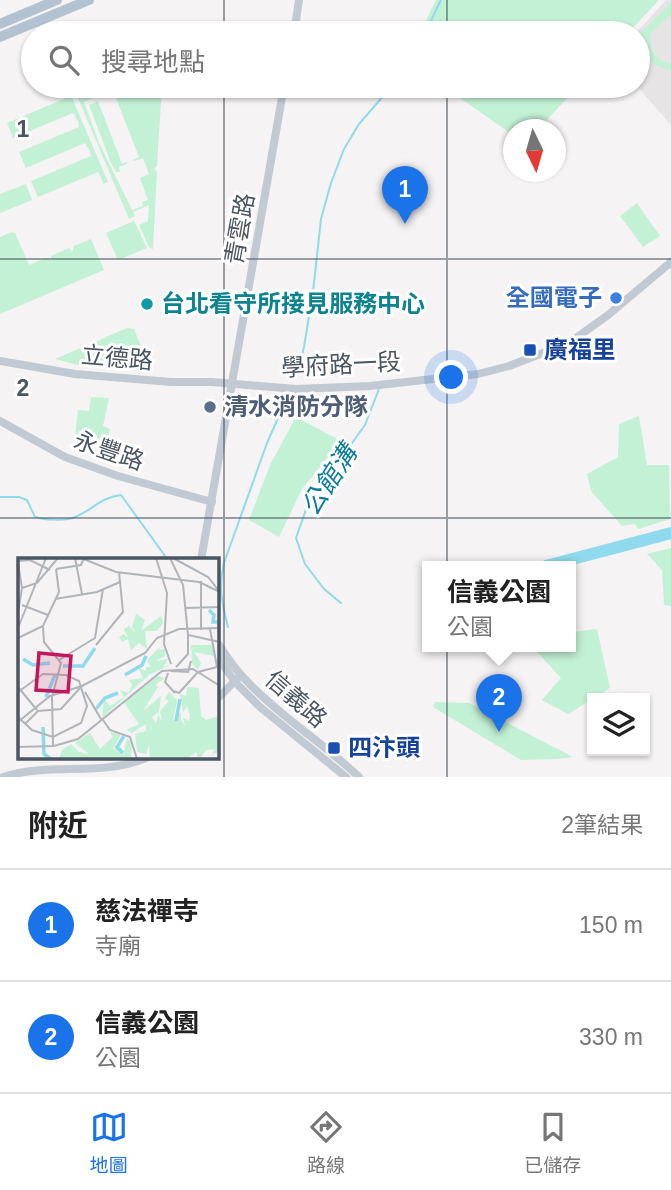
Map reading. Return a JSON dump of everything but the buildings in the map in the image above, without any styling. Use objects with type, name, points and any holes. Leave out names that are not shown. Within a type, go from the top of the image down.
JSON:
[{"type":"main road","points":[[0,24],[57,0]]},
{"type":"main road","points":[[38,21],[89,0]]},
{"type":"main road","points":[[0,37],[21,28]]},
{"type":"street","points":[[296,21],[299,0]]},
{"type":"street","name":"青雲路","points":[[212,502],[282,98]]},
{"type":"street","name":"學府路一段","points":[[232,383],[296,389],[370,386],[478,374],[509,366],[569,342],[608,315],[671,262]]},
{"type":"street","name":"立德路","points":[[0,361],[75,374],[171,382],[232,383]]},
{"type":"street","name":"永豐路","points":[[0,421],[65,457],[118,476],[212,502]]},
{"type":"street","points":[[201,558],[212,502]]},
{"type":"street","name":"信義路","points":[[219,645],[238,678],[359,777]]},
{"type":"street","name":"信義路","points":[[219,658],[260,707],[346,777]]},
{"type":"street","points":[[219,697],[238,678]]},
{"type":"street","points":[[3,777],[44,771],[106,771],[141,760]]},
{"type":"shaded area","points":[[666,0],[671,0],[671,125],[647,98],[650,98],[650,21],[647,21]]},
{"type":"green space","points":[[436,0],[659,0],[639,21],[426,21]]},
{"type":"green space","points":[[671,2],[671,14],[651,33],[651,39],[654,53],[671,64],[671,70],[650,61],[650,23]]},
{"type":"green space","points":[[66,98],[72,98],[108,182],[103,184],[98,172],[38,197],[31,181],[91,156],[90,151],[85,143],[26,168],[19,152],[79,127],[78,121],[73,113],[13,138],[7,123]]},
{"type":"green space","points":[[78,98],[94,98],[84,102],[99,143],[132,210],[143,206],[142,202],[148,200],[140,178],[149,174],[143,158],[133,160],[139,157],[116,98],[161,98],[157,166],[154,169],[157,172],[153,249],[149,247],[139,225],[148,221],[149,205],[133,212],[135,216],[129,219]]},
{"type":"green space","points":[[460,98],[568,98],[548,119],[503,119],[503,128]]},
{"type":"green space","points":[[98,101],[122,164],[127,162],[119,167],[120,172],[116,172],[111,163],[89,105]]},
{"type":"green space","points":[[26,184],[32,200],[0,213],[0,194]]},
{"type":"green space","points":[[637,203],[660,236],[643,247],[620,216]]},
{"type":"green space","points":[[134,221],[147,248],[118,260],[106,233]]},
{"type":"green space","points":[[15,233],[29,265],[46,258],[52,260],[51,256],[69,248],[72,252],[74,246],[91,239],[104,270],[0,314],[0,237]]},
{"type":"green space","points":[[127,328],[134,329],[149,366],[140,371],[78,365],[55,359]]},
{"type":"green space","points":[[91,397],[109,398],[103,426],[110,429],[107,441],[88,439],[86,454],[74,445],[78,410],[89,411]]},
{"type":"green space","points":[[639,416],[647,465],[669,465],[670,519],[638,529],[635,524],[622,526],[591,491],[587,474],[618,457],[619,424]]},
{"type":"green space","points":[[296,417],[341,441],[302,489],[279,537],[249,520],[270,465]]},
{"type":"green space","points":[[671,548],[671,606],[664,605],[662,570],[647,554]]},
{"type":"green space","points":[[597,629],[610,688],[602,693],[587,693],[587,702],[568,714],[542,700],[561,678],[537,652],[576,652],[576,631]]},
{"type":"green space","points":[[435,702],[469,703],[573,757],[521,760],[433,707]]},
{"type":"waterway","points":[[431,21],[441,0]]},
{"type":"waterway","points":[[297,376],[313,292],[321,219],[331,183],[344,149],[359,124],[382,98]]},
{"type":"waterway","name":"公館溝","points":[[341,603],[324,589],[305,564],[296,538],[308,504],[365,425],[379,389]]},
{"type":"waterway","points":[[228,627],[221,580],[224,563],[267,443],[287,398]]},
{"type":"waterway","points":[[0,497],[27,500],[35,517],[61,520],[75,517],[107,499],[121,495],[167,558]]},
{"type":"waterway","points":[[565,561],[671,533]]},
{"type":"place","name":"慈法禪寺","points":[[405,224]]},
{"type":"place","name":"全國電子","points":[[616,298]]},
{"type":"place","name":"台北看守所接見服務中心","points":[[147,304]]},
{"type":"place","name":"廣福里","points":[[530,350]]},
{"type":"place","name":"清水消防分隊","points":[[210,407]]},
{"type":"place","name":"信義公園","points":[[499,732]]},
{"type":"place","name":"四汴頭","points":[[334,748]]}]
